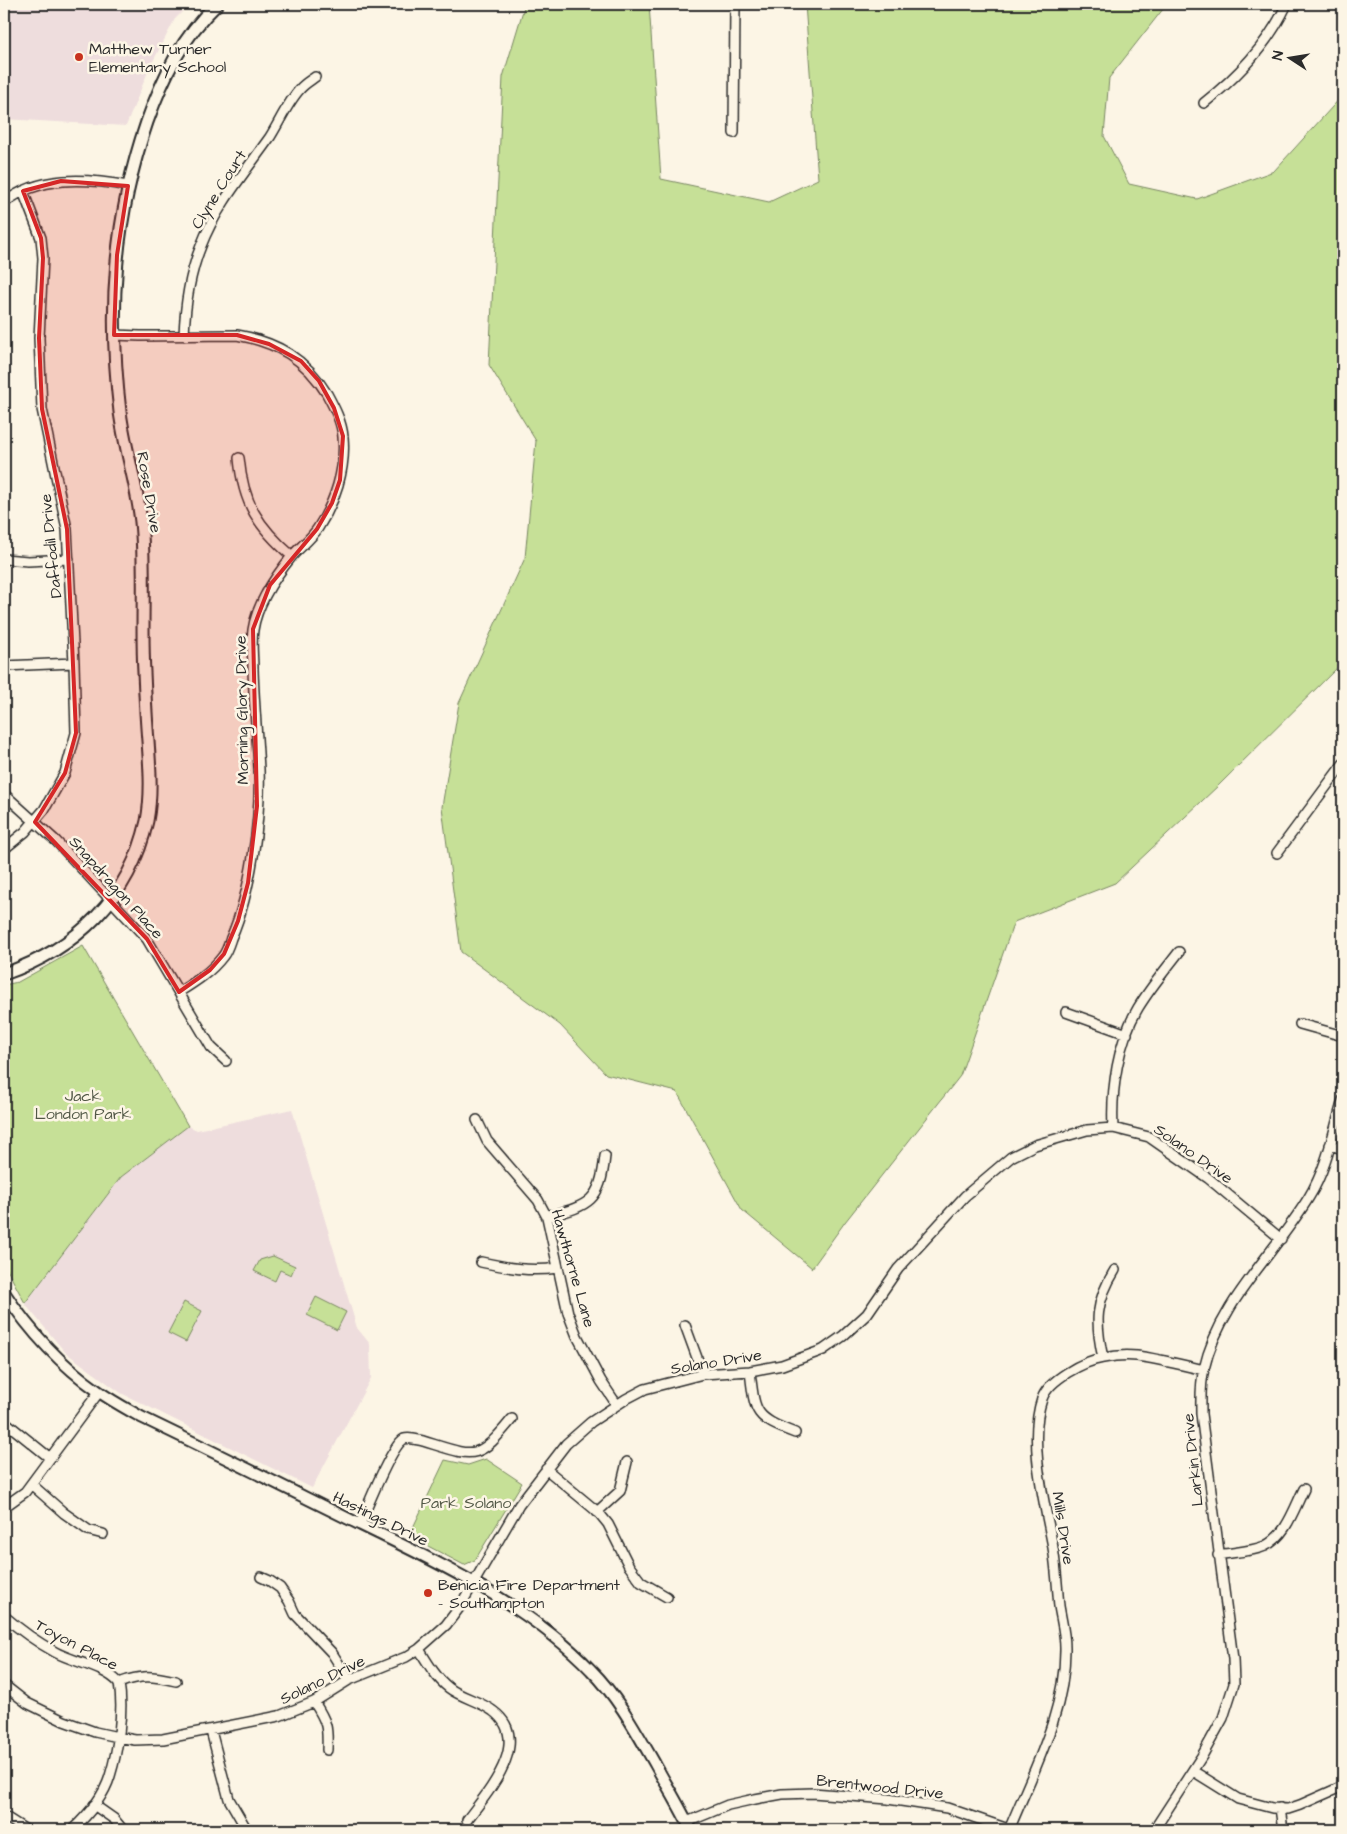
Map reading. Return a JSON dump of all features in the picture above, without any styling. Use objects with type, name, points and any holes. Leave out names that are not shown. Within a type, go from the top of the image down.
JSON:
[{"type":"main road","name":"Rose Drive","points":[[4,974],[43,958],[64,945],[92,923],[111,900],[131,867],[147,821],[151,794],[151,773],[142,648],[142,533],[138,501],[124,437],[114,335],[117,255],[128,186],[144,132],[166,74],[189,35],[212,5]]},
{"type":"street","points":[[734,133],[735,4]]},
{"type":"street","points":[[1204,103],[1229,82],[1268,36],[1287,4]]},
{"type":"street","name":"Clyne Court","points":[[184,336],[193,272],[200,246],[208,230],[223,203],[276,127],[300,88],[315,77]]},
{"type":"street","points":[[4,203],[22,192],[44,183],[79,180],[128,186]]},
{"type":"street","name":"Daffodil Drive","points":[[4,849],[35,822],[44,810],[66,773],[76,733],[67,529],[42,409],[39,338],[43,258],[40,238],[22,192]]},
{"type":"street","name":"Morning Glory Drive","points":[[114,335],[237,335],[252,338],[289,354],[300,361],[319,381],[334,408],[343,436],[340,480],[332,503],[318,529],[292,556],[270,586],[260,607],[253,629],[253,694],[259,770],[248,883],[238,921],[224,954],[210,970],[178,992]]},
{"type":"street","points":[[239,458],[241,480],[246,498],[255,515],[278,544],[292,556]]},
{"type":"street","points":[[4,559],[28,561],[69,559]]},
{"type":"street","points":[[4,666],[74,663]]},
{"type":"street","points":[[1277,853],[1343,764]]},
{"type":"street","name":"Snapdragon Place","points":[[4,794],[56,841],[147,939],[211,1047],[226,1061]]},
{"type":"street","points":[[1113,1128],[1115,1086],[1121,1052],[1127,1034],[1138,1009],[1179,952]]},
{"type":"street","points":[[1066,1012],[1127,1034]]},
{"type":"street","points":[[1300,1024],[1343,1036]]},
{"type":"street","name":"Larkin Drive","points":[[1154,1830],[1193,1771],[1223,1718],[1234,1684],[1233,1659],[1201,1414],[1201,1387],[1204,1370],[1214,1340],[1241,1290],[1281,1239],[1320,1178],[1343,1100]]},
{"type":"street","name":"Hawthorne Lane","points":[[477,1120],[487,1141],[538,1200],[547,1217],[568,1313],[577,1336],[601,1381],[617,1405]]},
{"type":"street","name":"Solano Drive","points":[[4,1685],[27,1703],[64,1721],[95,1732],[135,1740],[163,1739],[279,1716],[314,1702],[349,1680],[406,1657],[419,1649],[446,1625],[459,1608],[519,1505],[566,1444],[591,1422],[645,1389],[703,1374],[750,1372],[782,1365],[806,1358],[823,1350],[843,1336],[867,1314],[898,1269],[965,1196],[1011,1158],[1035,1145],[1087,1130],[1113,1128],[1149,1137],[1208,1178],[1281,1239]]},
{"type":"street","points":[[1330,1145],[1343,1149]]},
{"type":"street","points":[[547,1217],[575,1210],[585,1205],[595,1196],[603,1175],[605,1156]]},
{"type":"street","points":[[481,1262],[506,1268],[538,1271],[558,1268]]},
{"type":"street","points":[[1103,1358],[1097,1332],[1099,1306],[1104,1288],[1115,1270]]},
{"type":"street","name":"Hastings Drive","points":[[4,1292],[48,1348],[65,1365],[99,1392],[141,1417],[474,1582],[548,1632],[591,1669],[615,1698],[689,1826]]},
{"type":"street","points":[[685,1325],[703,1374]]},
{"type":"street","name":"Mills Drive","points":[[1010,1830],[1048,1736],[1062,1692],[1064,1676],[1065,1645],[1038,1455],[1038,1417],[1042,1397],[1065,1374],[1103,1358],[1136,1356],[1204,1370]]},
{"type":"street","points":[[750,1372],[754,1404],[761,1415],[770,1423],[795,1433]]},
{"type":"street","points":[[4,1507],[19,1497],[31,1484],[99,1392]]},
{"type":"street","points":[[360,1524],[394,1449],[405,1439],[414,1438],[466,1453],[476,1452],[493,1442],[512,1419]]},
{"type":"street","points":[[4,1422],[50,1458]]},
{"type":"street","points":[[597,1512],[620,1491],[627,1462]]},
{"type":"street","points":[[546,1470],[597,1512],[608,1524],[629,1566],[641,1582],[667,1597]]},
{"type":"street","points":[[31,1484],[88,1530],[103,1534]]},
{"type":"street","points":[[1218,1554],[1252,1550],[1274,1540],[1283,1531],[1304,1489]]},
{"type":"street","points":[[260,1577],[280,1588],[296,1614],[332,1653],[349,1680]]},
{"type":"street","name":"Toyon Place","points":[[4,1616],[31,1638],[48,1648],[107,1674],[115,1678],[119,1683],[118,1737],[110,1777],[94,1806],[72,1830]]},
{"type":"street","points":[[419,1649],[449,1688],[492,1710],[505,1725],[508,1733],[509,1744],[506,1761],[500,1773],[467,1820]]},
{"type":"street","points":[[119,1683],[134,1677],[150,1675],[176,1680]]},
{"type":"street","points":[[314,1702],[324,1718],[328,1730],[327,1750]]},
{"type":"street","points":[[210,1731],[229,1799],[247,1830]]},
{"type":"street","points":[[1193,1771],[1238,1799],[1272,1808],[1288,1808],[1300,1805],[1343,1786]]},
{"type":"street","name":"Brentwood Drive","points":[[689,1826],[728,1805],[782,1794],[813,1793],[888,1799],[947,1808],[1010,1830]]},
{"type":"street","points":[[94,1806],[114,1819],[123,1830]]},
{"type":"street","points":[[1280,1808],[1283,1830]]},
{"type":"street","points":[[4,1816],[26,1830]]},
{"type":"highlighted area","points":[[61,181],[128,186],[117,255],[114,335],[237,335],[269,344],[301,361],[319,381],[334,408],[343,436],[340,480],[332,503],[317,529],[270,585],[253,629],[257,806],[248,883],[238,921],[224,954],[210,970],[179,992],[147,939],[35,822],[65,773],[76,733],[67,529],[42,409],[39,338],[43,258],[41,238],[23,191]]},
{"type":"shaded area","name":"Matthew Turner Elementary School","points":[[4,4],[190,4],[175,19],[149,69],[126,126],[4,119]]},
{"type":"shaded area","points":[[292,1109],[357,1328],[370,1344],[371,1378],[312,1488],[121,1393],[65,1352],[25,1304],[121,1177],[188,1126],[197,1130]]},
{"type":"green space","points":[[525,4],[649,4],[661,179],[769,202],[818,179],[805,4],[1167,4],[1109,78],[1104,136],[1129,184],[1197,199],[1274,171],[1343,95],[1343,662],[1219,785],[1115,883],[1014,922],[960,1076],[845,1222],[812,1268],[742,1210],[677,1092],[606,1074],[560,1025],[461,952],[442,807],[459,703],[525,558],[536,441],[489,365],[503,77]]},
{"type":"green space","name":"Jack London Park","points":[[83,946],[188,1126],[121,1177],[25,1303],[4,1264],[4,985],[18,982]]},
{"type":"green space","points":[[273,1256],[295,1266],[291,1275],[280,1270],[275,1281],[254,1271],[260,1260]]},
{"type":"green space","points":[[316,1297],[346,1312],[337,1330],[307,1315]]},
{"type":"green space","points":[[184,1302],[202,1311],[186,1342],[168,1333]]},
{"type":"green space","name":"Park Solano","points":[[486,1459],[522,1483],[475,1560],[464,1565],[409,1536],[445,1460],[468,1465]]},
{"type":"place","name":"Matthew Turner Elementary School","points":[[79,57]]},
{"type":"place","name":"Benicia Fire Department - Southampton","points":[[428,1593]]}]
